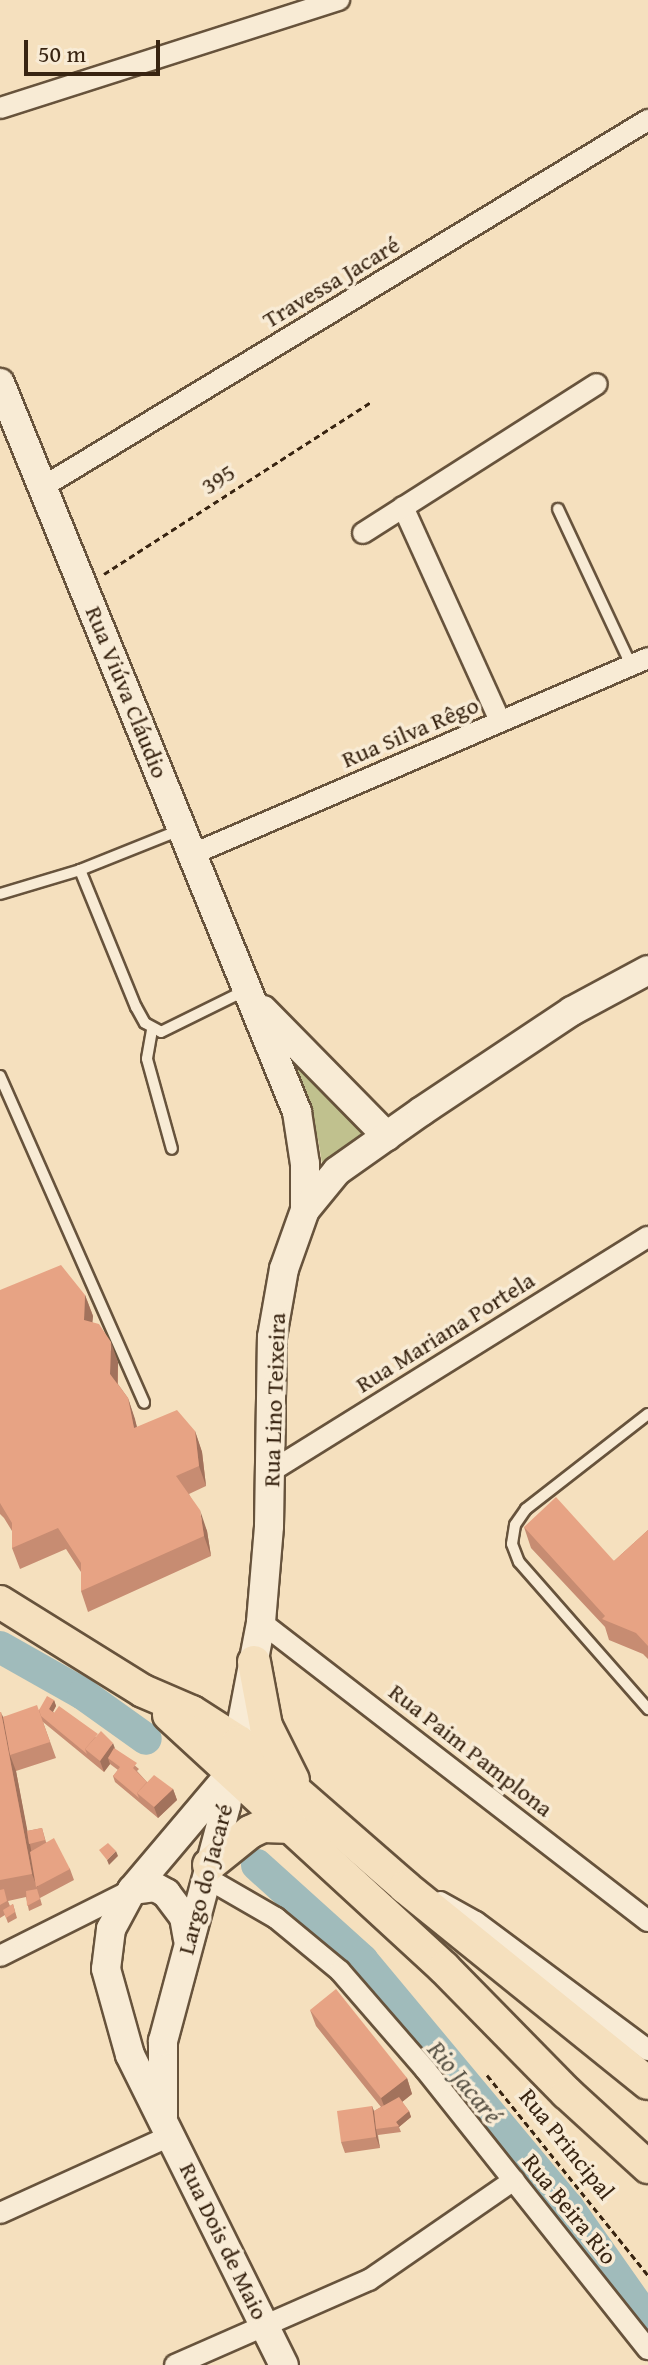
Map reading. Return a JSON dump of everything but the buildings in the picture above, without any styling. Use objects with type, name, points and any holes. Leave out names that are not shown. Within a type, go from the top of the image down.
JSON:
[{"type":"main road","points":[[0,1602],[143,1691],[192,1712],[299,1815],[648,2167]]},
{"type":"main road","points":[[254,1662],[272,1742],[299,1815],[405,1887],[648,2083]]},
{"type":"main road","points":[[207,1871],[263,1826],[299,1815]]},
{"type":"street","points":[[0,108],[339,0]]},
{"type":"street","name":"Travessa Jacaré","points":[[41,488],[648,120]]},
{"type":"street","name":"Rua Viúva Cláudio","points":[[0,383],[251,995],[301,1126],[305,1210]]},
{"type":"street","points":[[363,533],[597,384]]},
{"type":"street","points":[[403,507],[500,721]]},
{"type":"street","name":"Rua Silva Rêgo","points":[[188,842],[500,721],[640,661]]},
{"type":"street","name":"Rua Lino Teixeira","points":[[236,1757],[261,1622],[270,1472],[272,1337],[284,1269],[305,1210],[324,1182],[387,1136],[572,1011],[646,974]]},
{"type":"street","points":[[251,995],[387,1136]]},
{"type":"street","name":"Rua Mariana Portela","points":[[270,1472],[648,1237]]},
{"type":"street","name":"Rua Paim Pamplona","points":[[261,1622],[648,1921]]},
{"type":"street","name":"Largo do Jacaré","points":[[168,2126],[161,2061],[170,2009],[236,1757]]},
{"type":"street","name":"Largo do Jacaré","points":[[168,2126],[130,2055],[110,1996],[106,1951],[132,1890],[236,1757]]},
{"type":"street","name":"Rua Beira Rio","points":[[207,1871],[276,1918],[340,1971],[514,2180],[648,2349]]},
{"type":"street","points":[[0,1956],[132,1890],[155,1887],[166,1893],[184,1917],[188,1939]]},
{"type":"street","points":[[405,1887],[476,1922],[648,2050]]},
{"type":"street","points":[[110,1996],[131,2018],[157,2017],[170,2009]]},
{"type":"street","points":[[0,2213],[168,2126]]},
{"type":"street","name":"Rua Dois de Maio","points":[[168,2126],[284,2365]]},
{"type":"street","points":[[175,2365],[380,2274],[514,2180]]},
{"type":"lane","points":[[558,509],[640,661]]},
{"type":"lane","points":[[0,894],[188,842]]},
{"type":"lane","points":[[80,870],[136,1007],[152,1030],[161,1032],[251,995]]},
{"type":"lane","points":[[152,1030],[147,1059],[154,1100],[172,1149]]},
{"type":"lane","points":[[0,1076],[144,1403]]},
{"type":"lane","points":[[648,1414],[526,1509],[515,1525],[512,1544],[519,1562],[648,1709]]},
{"type":"path","name":"395","points":[[84,587],[372,401]]},
{"type":"path","name":"Rua Principal","points":[[487,2075],[648,2275]]},
{"type":"green space","points":[[282,1038],[368,1133],[323,1169],[318,1139]]},
{"type":"waterway","name":"Rio Jacaré","points":[[0,1647],[83,1694],[146,1739]]},
{"type":"waterway","name":"Rio Jacaré","points":[[257,1865],[362,1960],[568,2207],[648,2321]]}]
